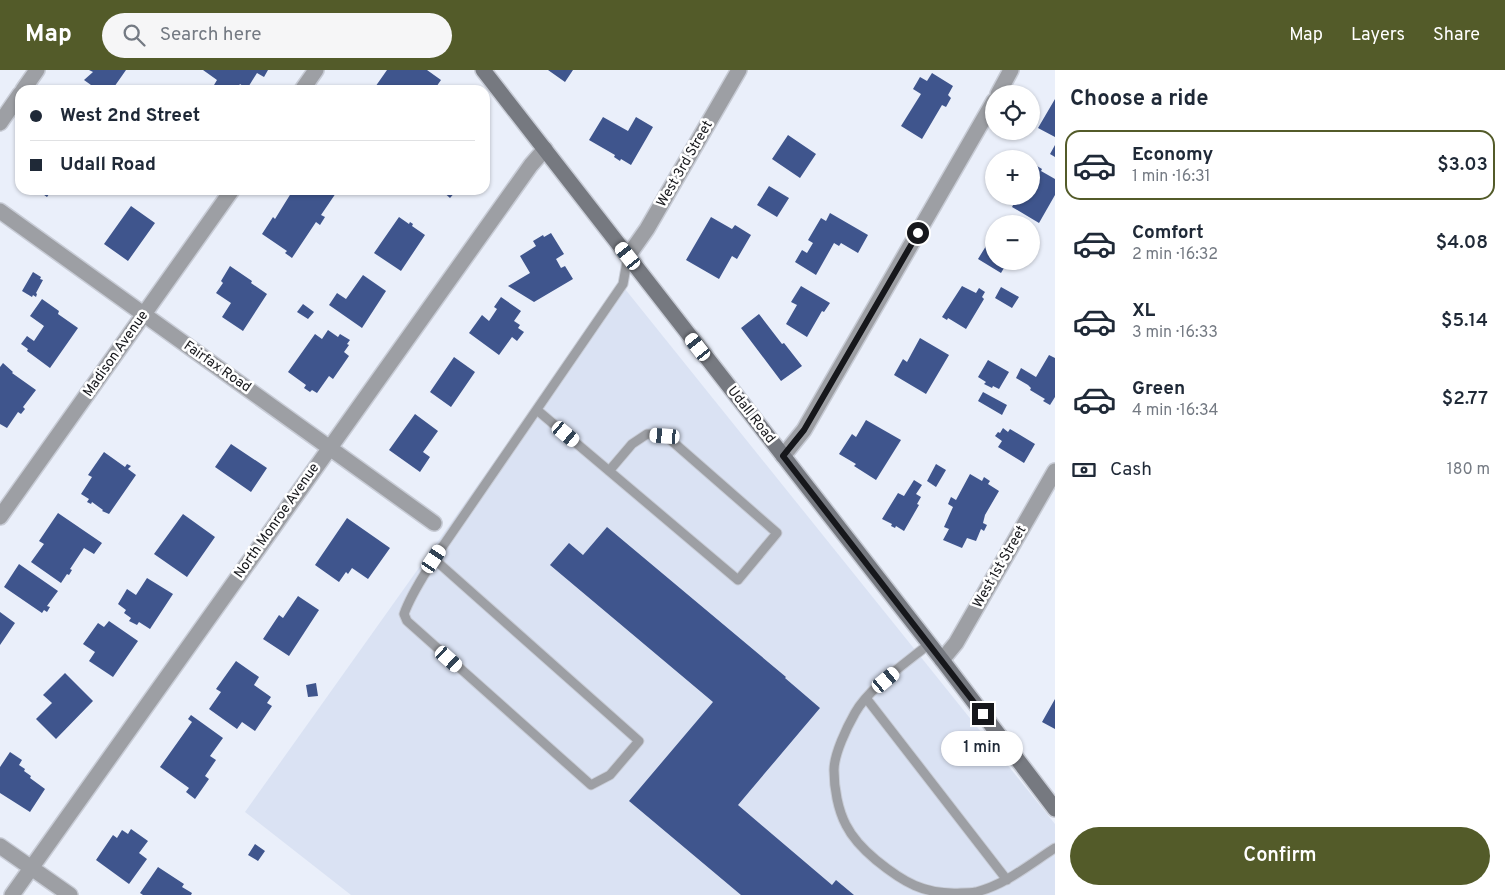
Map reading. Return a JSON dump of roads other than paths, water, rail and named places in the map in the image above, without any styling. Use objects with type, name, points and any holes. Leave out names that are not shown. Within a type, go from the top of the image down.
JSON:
[{"type":"street","points":[[26,85],[37,70]]},
{"type":"street","points":[[306,85],[316,70]]},
{"type":"street","name":"Udall Road","points":[[483,70],[942,660],[1055,809]]},
{"type":"street","name":"West 3rd Street","points":[[628,256],[647,230],[739,70]]},
{"type":"street","points":[[1003,85],[1012,70]]},
{"type":"street","points":[[0,123],[15,101]]},
{"type":"street","points":[[783,456],[804,430],[985,117]]},
{"type":"street","name":"North Monroe Avenue","points":[[12,895],[531,164],[544,149]]},
{"type":"street","name":"Madison Avenue","points":[[0,517],[228,195]]},
{"type":"street","name":"Fairfax Road","points":[[0,211],[434,523]]},
{"type":"street","name":"West 1st Street","points":[[942,660],[956,643],[1055,471]]},
{"type":"street","points":[[0,846],[70,895]]},
{"type":"lane","points":[[434,559],[639,740],[610,775],[590,785],[406,621],[404,614],[415,589],[434,559],[623,284],[628,256]]},
{"type":"lane","points":[[537,410],[609,471],[738,580],[777,533],[665,436],[647,434],[632,444],[609,471]]},
{"type":"lane","points":[[929,644],[866,698],[855,714],[837,754],[834,769],[835,784],[841,814],[847,827],[862,848],[892,873],[911,885],[928,892],[951,894],[976,892],[1007,880],[1055,848]]},
{"type":"lane","points":[[866,698],[1007,880]]}]
